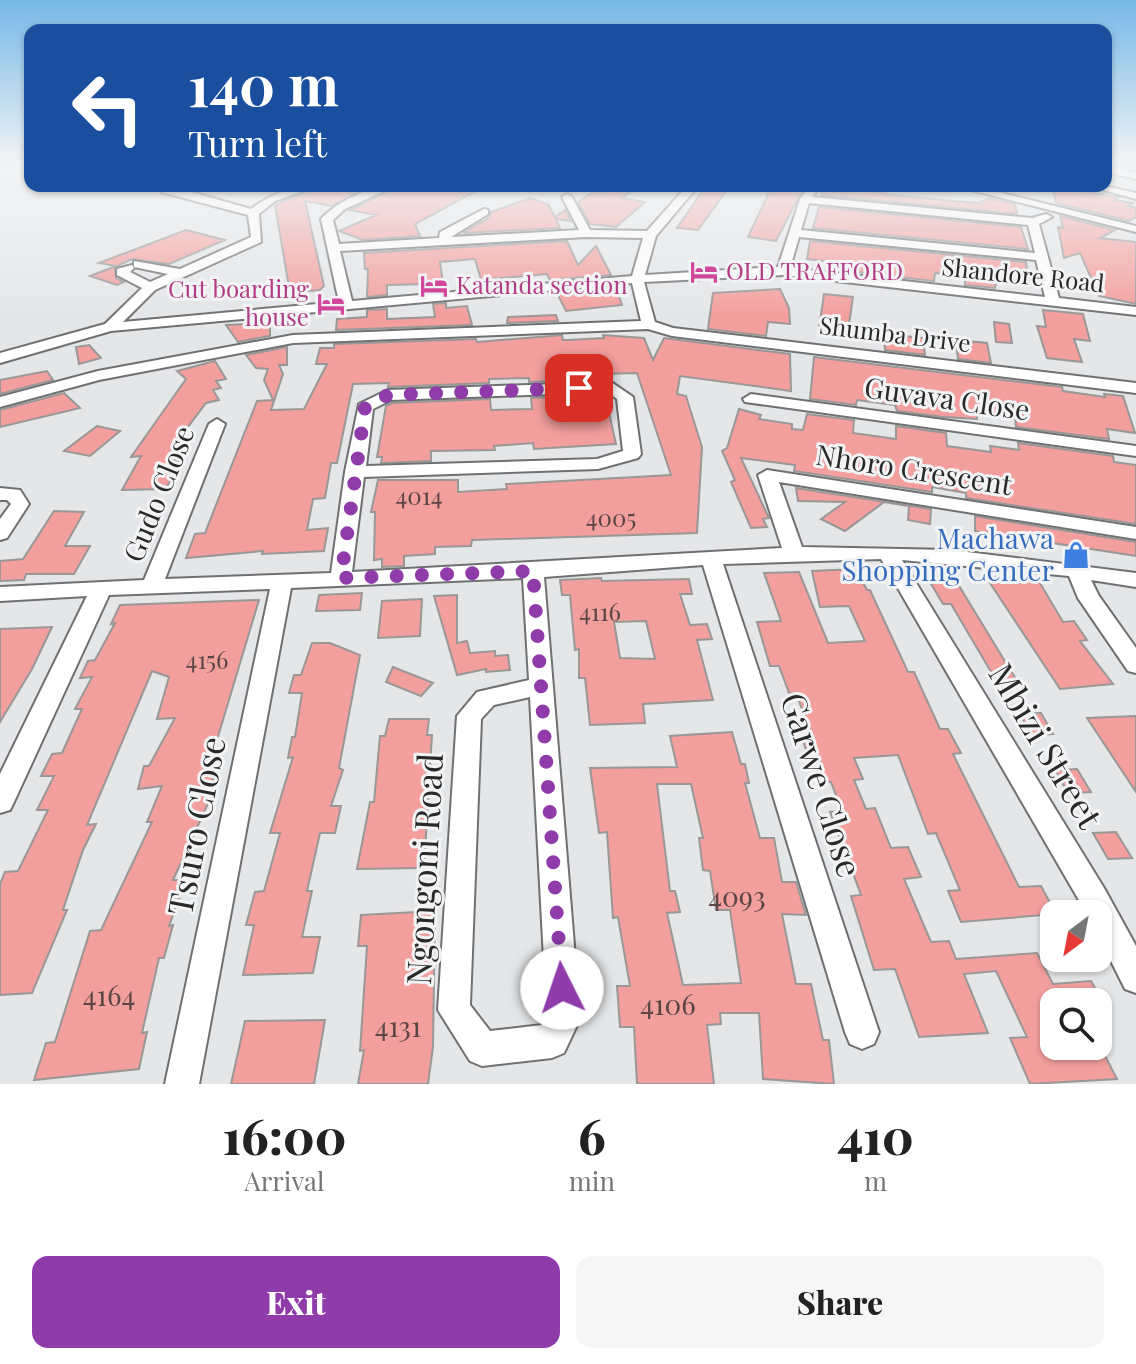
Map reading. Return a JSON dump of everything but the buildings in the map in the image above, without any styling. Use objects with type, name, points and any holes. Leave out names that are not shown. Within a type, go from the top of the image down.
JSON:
[{"type":"street","points":[[110,327],[150,287],[257,239],[253,216]]},
{"type":"street","points":[[331,216],[327,219],[328,233],[346,304]]},
{"type":"street","points":[[446,241],[444,234],[477,216]]},
{"type":"street","points":[[577,216],[586,233]]},
{"type":"street","points":[[649,325],[637,279],[650,235],[667,216]]},
{"type":"street","points":[[783,271],[801,216]]},
{"type":"street","points":[[969,216],[1033,222],[1049,216]]},
{"type":"street","points":[[1074,216],[1136,229]]},
{"type":"street","points":[[1033,222],[1053,302]]},
{"type":"street","points":[[334,248],[586,233],[650,235]]},
{"type":"street","points":[[797,233],[1041,257]]},
{"type":"street","points":[[150,287],[121,272],[133,266],[182,273]]},
{"type":"street","name":"Shandore Road","points":[[0,358],[110,327],[637,279],[783,271],[1136,311]]},
{"type":"street","name":"Shumba Drive","points":[[0,402],[98,376],[293,339],[649,325],[672,332],[1136,388]]},
{"type":"street","points":[[341,578],[354,472],[365,407],[388,395],[611,387],[625,397],[632,454],[598,464],[354,472]]},
{"type":"street","name":"Guvava Close","points":[[751,399],[1136,451]]},
{"type":"street","name":"Gudo Close","points":[[153,584],[217,424]]},
{"type":"street","name":"Nhoro Crescent","points":[[794,554],[767,475],[1136,533]]},
{"type":"street","points":[[0,494],[13,494],[20,504],[0,534]]},
{"type":"street","points":[[0,594],[153,584],[282,582],[533,571],[794,554],[888,553],[993,559],[1136,580]]},
{"type":"street","name":"Mbizi Street","points":[[888,553],[1094,897],[1136,978]]},
{"type":"street","name":"Garwe Close","points":[[711,559],[862,1032]]},
{"type":"street","name":"Ngongoni Road","points":[[533,571],[564,1019],[552,1041],[482,1049],[454,1010],[469,716],[486,698],[539,686]]},
{"type":"street","points":[[1077,571],[1089,598],[1136,665]]},
{"type":"street","name":"Tsuro Close","points":[[182,1084],[282,582]]},
{"type":"street","points":[[0,802],[102,588]]},
{"type":"place","name":"OLD TRAFFORD","points":[[704,272]]},
{"type":"place","name":"Katanda section","points":[[434,286]]},
{"type":"place","name":"Cut boarding house","points":[[331,304]]},
{"type":"place","name":"Machawa Shopping Center","points":[[1076,555]]},
{"type":"route","points":[[562,988],[533,571],[341,578],[365,407],[388,395],[579,388]]}]
